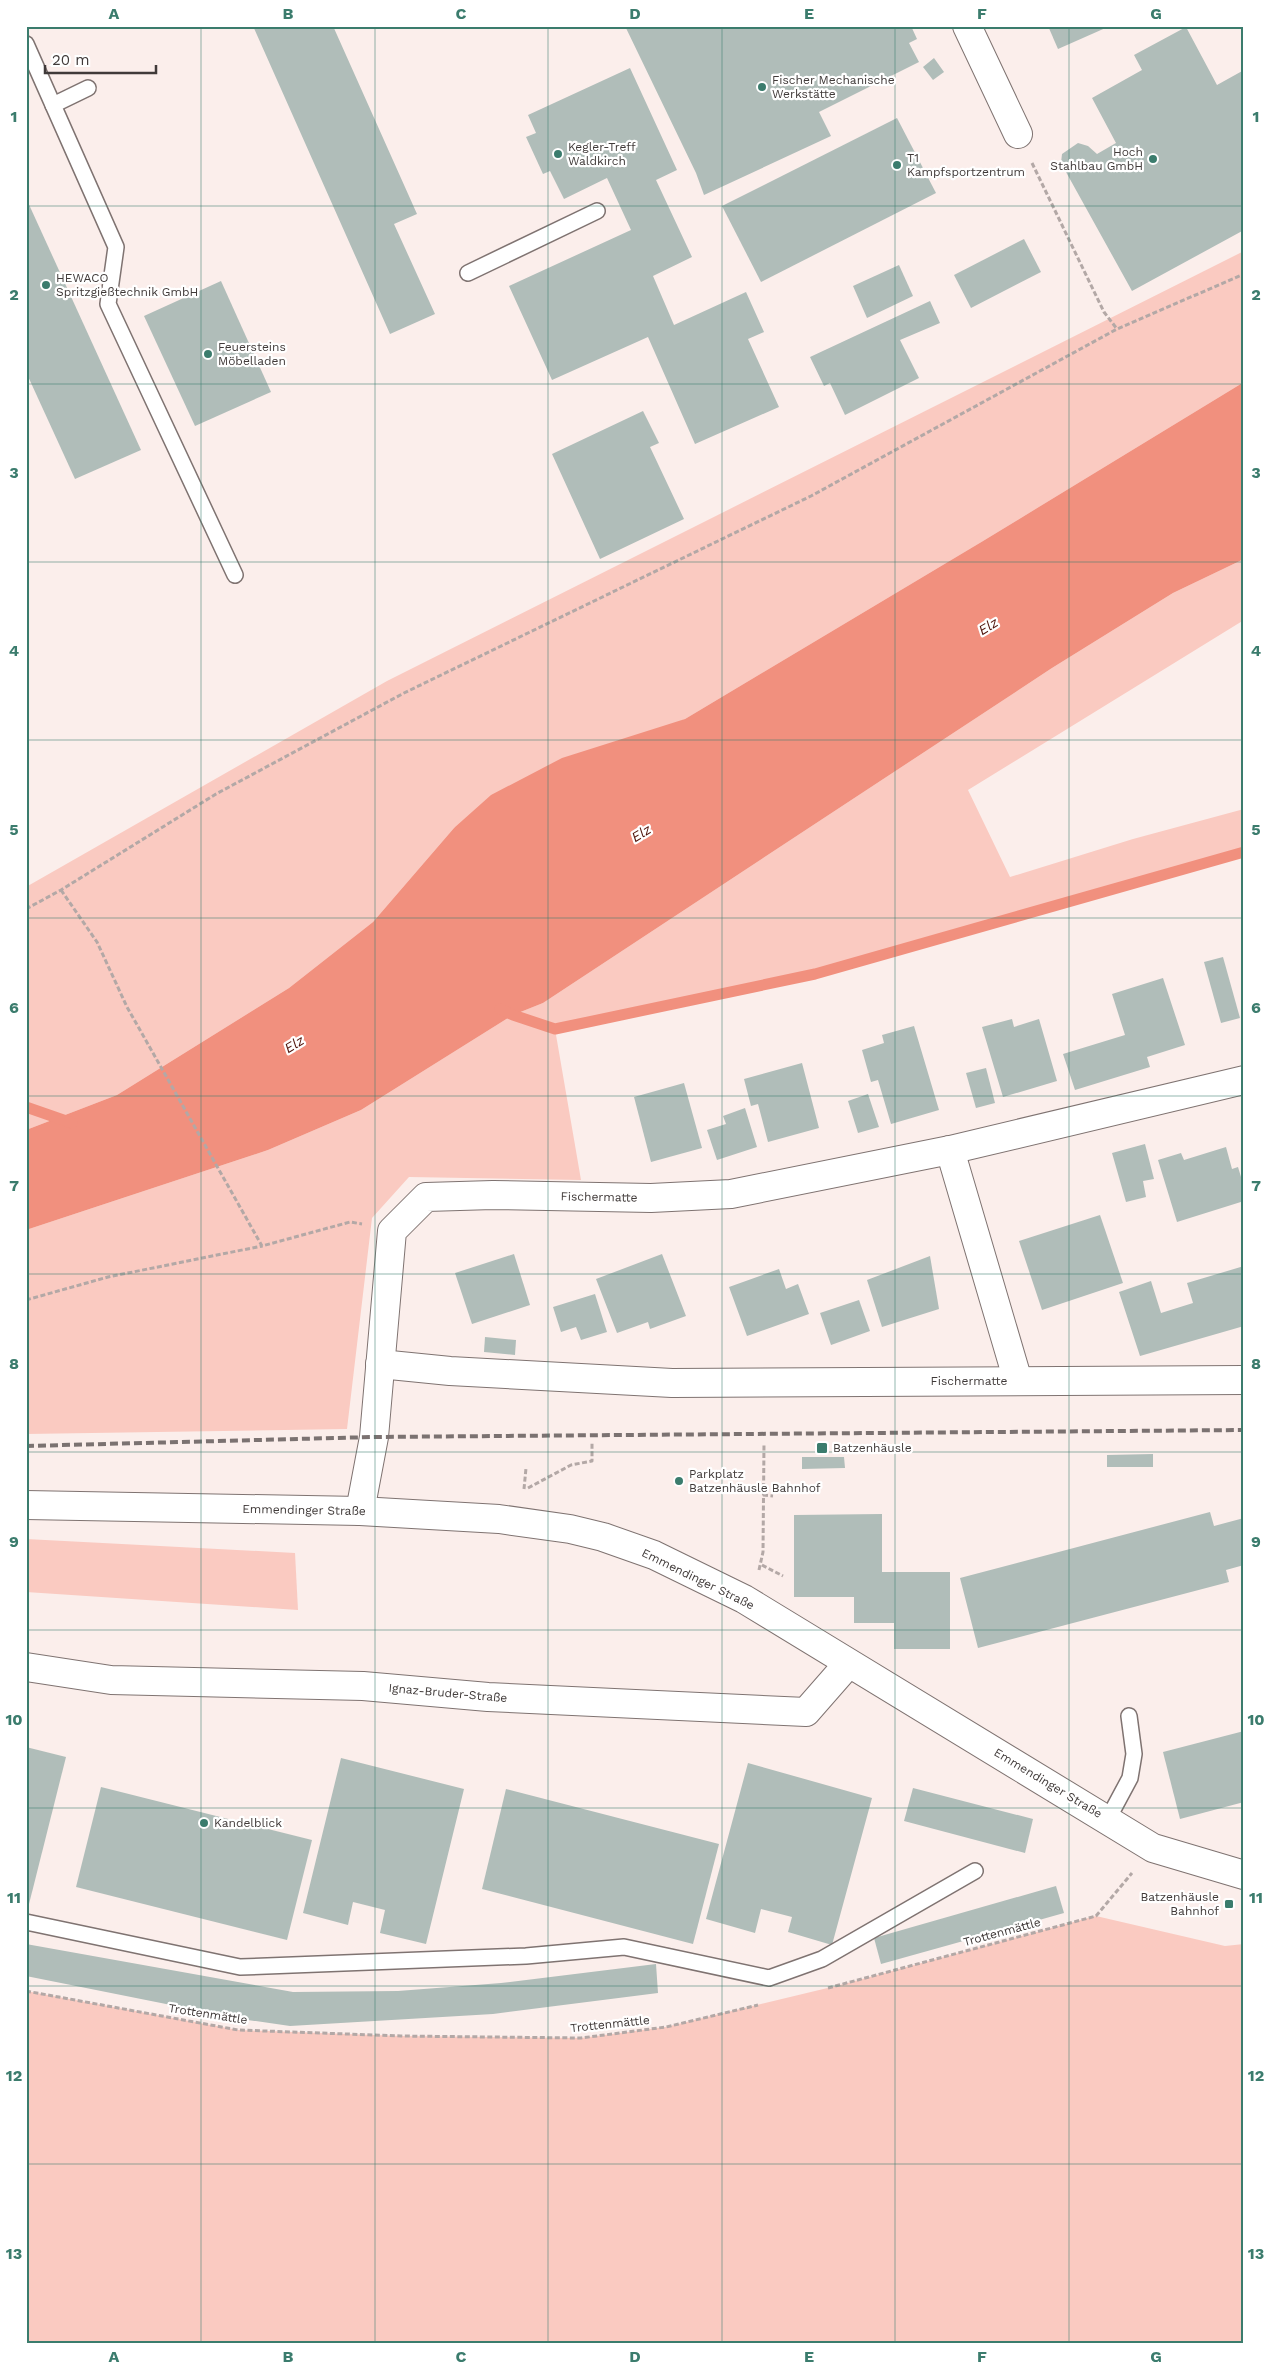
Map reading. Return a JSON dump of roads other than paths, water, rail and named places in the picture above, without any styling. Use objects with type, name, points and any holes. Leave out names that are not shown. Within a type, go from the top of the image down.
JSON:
[{"type":"street","points":[[967,26],[1018,134]]},
{"type":"street","name":"Fischermatte","points":[[1244,1080],[950,1150],[730,1194],[651,1198],[493,1195],[426,1196],[392,1231],[380,1364],[450,1371],[672,1383],[1244,1380]]},
{"type":"street","name":"Fischermatte","points":[[950,1150],[1018,1381]]},
{"type":"street","points":[[360,1510],[374,1437],[380,1364]]},
{"type":"street","name":"Emmendinger Straße","points":[[26,1505],[360,1510],[499,1519],[570,1529],[603,1537],[654,1555],[744,1599],[1153,1848],[1244,1875]]},
{"type":"street","name":"Ignaz-Bruder-Straße","points":[[26,1667],[111,1680],[363,1686],[488,1697],[806,1712],[848,1664]]},
{"type":"lane","points":[[26,44],[116,247],[108,304],[235,576]]},
{"type":"lane","points":[[53,105],[88,88]]},
{"type":"lane","points":[[468,273],[597,211]]},
{"type":"lane","points":[[1108,1819],[1130,1778],[1134,1754],[1129,1716]]},
{"type":"lane","points":[[26,1922],[240,1967],[526,1956],[624,1947],[769,1978],[822,1959],[975,1871]]},
{"type":"water","name":"Elz","points":[[1244,382],[1244,559],[1173,593],[1052,668],[543,1003],[513,1015],[361,1110],[268,1150],[26,1230],[26,1130],[117,1095],[289,988],[373,922],[454,828],[491,795],[562,758],[685,719]]},
{"type":"waterway","points":[[500,1009],[555,1029],[815,974],[1244,852]]},
{"type":"waterway","points":[[26,1107],[72,1123]]},
{"type":"railway","points":[[26,1446],[374,1437],[1244,1430]]},
{"type":"place","name":"Fischer Mechanische Werkstätte","points":[[762,87]]},
{"type":"place","name":"Kegler-Treff Waldkirch","points":[[558,154]]},
{"type":"place","name":"Hoch Stahlbau GmbH","points":[[1153,159]]},
{"type":"place","name":"T1 Kampfsportzentrum","points":[[897,165]]},
{"type":"place","name":"HEWACO Spritzgießtechnik GmbH","points":[[46,285]]},
{"type":"place","name":"Feuersteins Möbelladen","points":[[208,354]]},
{"type":"place","name":"Batzenhäusle","points":[[822,1448]]},
{"type":"place","name":"Parkplatz Batzenhäusle Bahnhof","points":[[679,1481]]},
{"type":"place","name":"Kandelblick","points":[[204,1823]]},
{"type":"place","name":"Batzenhäusle Bahnhof","points":[[1229,1904]]}]
